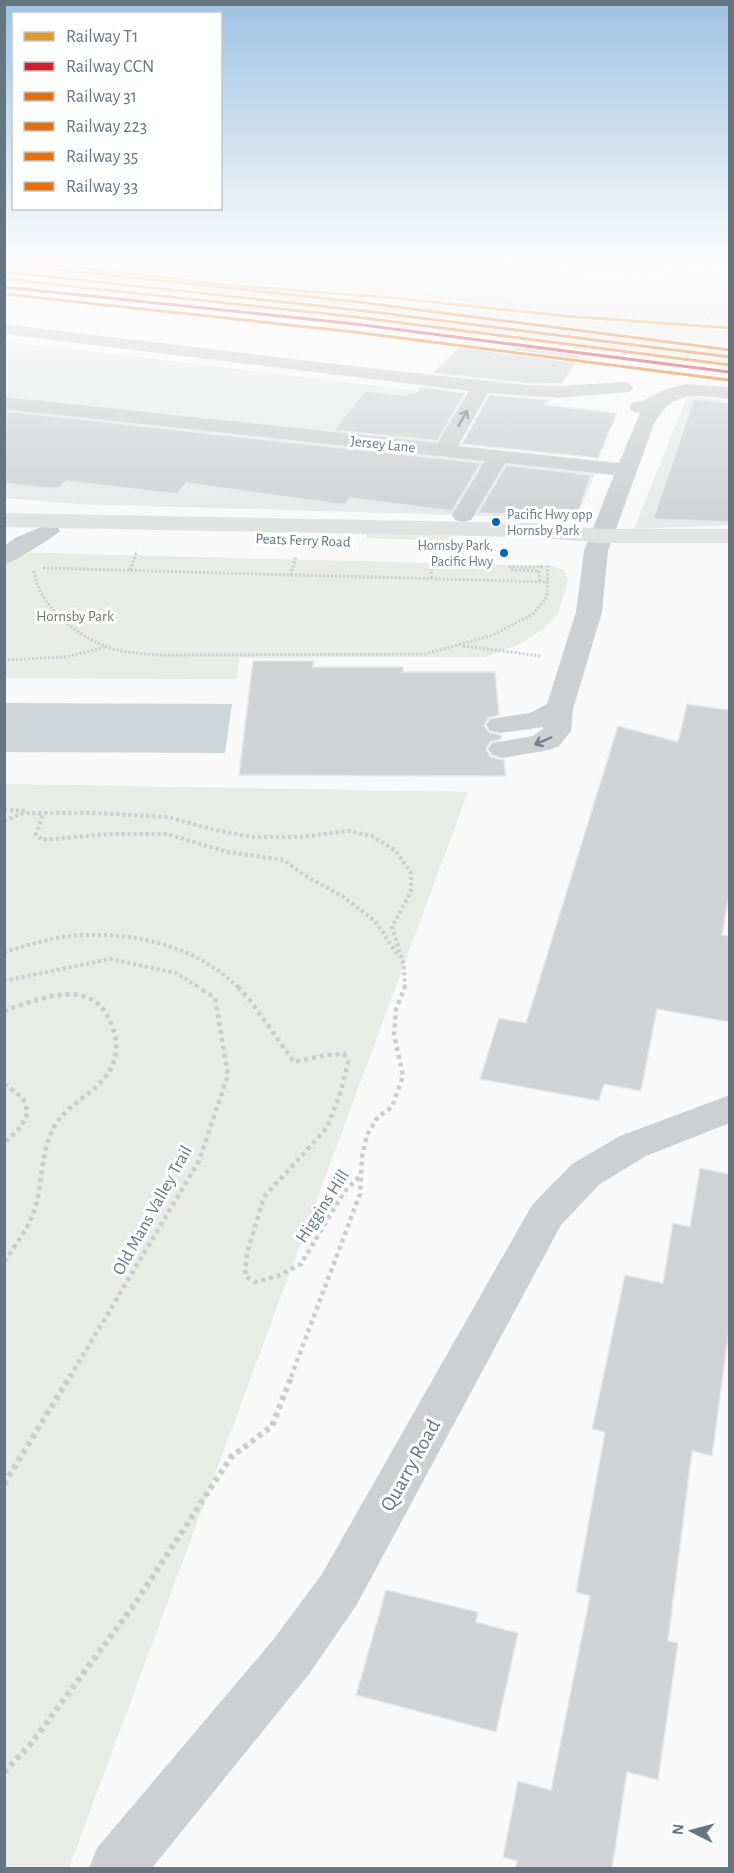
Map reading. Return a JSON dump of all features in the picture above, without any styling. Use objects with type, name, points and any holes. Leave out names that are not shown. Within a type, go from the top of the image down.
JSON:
[{"type":"main road","name":"Peats Ferry Road","points":[[4,521],[527,530],[603,536],[729,536]]},
{"type":"main road","name":"Peats Ferry Road","points":[[4,521],[48,531],[79,534],[489,544],[547,543],[603,536]]},
{"type":"street","points":[[149,347],[359,374],[527,391],[567,399],[684,383],[729,388]]},
{"type":"street","points":[[643,389],[702,376],[729,376]]},
{"type":"street","points":[[444,450],[482,386]]},
{"type":"street","points":[[643,389],[673,393],[686,391],[729,393]]},
{"type":"street","points":[[501,737],[528,746],[549,740],[559,728],[559,709],[588,618],[594,559],[644,424],[643,389]]},
{"type":"street","name":"Jersey Lane","points":[[4,403],[626,470]]},
{"type":"street","points":[[463,515],[499,456]]},
{"type":"street","points":[[4,558],[23,543],[48,531]]},
{"type":"street","name":"Quarry Road","points":[[117,1869],[291,1657],[339,1590],[546,1215],[586,1174],[633,1146],[729,1108]]},
{"type":"path","points":[[684,358],[690,347]]},
{"type":"path","points":[[130,570],[137,551]]},
{"type":"path","points":[[291,575],[296,556]]},
{"type":"path","points":[[431,578],[433,560]]},
{"type":"path","points":[[540,563],[541,567],[510,567],[511,570],[539,571],[540,581]]},
{"type":"path","points":[[548,564],[549,582],[548,597],[533,614],[511,627],[462,645],[414,656],[156,655],[107,647],[62,618],[48,604],[37,586],[33,572],[35,568],[549,582]]},
{"type":"path","points":[[462,645],[469,648],[538,656]]},
{"type":"path","points":[[4,660],[81,655],[107,647]]},
{"type":"path","name":"Higgins Hill","points":[[4,810],[168,817],[215,830],[253,837],[300,837],[348,831],[372,836],[396,851],[411,873],[411,892],[392,927],[404,965],[405,988],[396,1009],[394,1034],[403,1076],[392,1107],[378,1117],[367,1135],[361,1174],[344,1192],[301,1264],[278,1276],[255,1282],[245,1276],[247,1253],[264,1197],[327,1128],[341,1091],[348,1062],[344,1054],[326,1055],[294,1062],[246,994],[202,959],[150,939],[96,934],[72,936],[4,952]]},
{"type":"path","points":[[34,812],[43,815],[36,834],[42,840],[51,841],[108,834],[167,834],[227,852],[284,860],[301,873],[345,898],[375,921],[404,965]]},
{"type":"path","name":"Higgins Hill","points":[[4,821],[23,813],[34,812]]},
{"type":"path","name":"Old Mans Valley Trail","points":[[4,981],[110,959],[176,974],[214,998],[228,1075],[199,1161],[138,1266],[4,1484]]},
{"type":"path","points":[[4,1011],[61,994],[78,994],[95,1001],[106,1014],[116,1032],[116,1051],[110,1071],[57,1121],[44,1148],[34,1211],[4,1262]]},
{"type":"path","points":[[4,1084],[24,1096],[29,1115],[18,1131],[4,1143]]},
{"type":"path","points":[[4,1772],[30,1745],[134,1605],[231,1457],[272,1426],[357,1204],[361,1174]]},
{"type":"shaded area","points":[[5,347],[58,347],[469,397],[439,451],[597,470],[578,514],[562,518],[79,504],[5,498]]},
{"type":"shaded area","points":[[565,347],[729,347],[729,369]]},
{"type":"shaded area","points":[[687,396],[729,401],[729,525],[634,529]]},
{"type":"shaded area","points":[[5,703],[232,704],[225,753],[5,752]]},
{"type":"green space","points":[[367,533],[451,535],[450,541],[366,538]]},
{"type":"green space","name":"Hornsby Park","points":[[5,552],[550,566],[564,570],[568,580],[558,614],[542,630],[520,644],[485,657],[239,658],[237,679],[5,678]]},
{"type":"green space","points":[[4,784],[468,792],[69,1868],[5,1868]]},
{"type":"building","points":[[458,347],[550,347],[584,352],[561,384],[527,383],[434,373]]},
{"type":"building","points":[[421,387],[465,393],[437,441],[334,430],[365,391],[407,396],[410,392],[416,393]]},
{"type":"building","points":[[489,395],[549,400],[545,405],[617,413],[598,458],[462,444]]},
{"type":"building","points":[[694,399],[729,403],[729,522],[653,519]]},
{"type":"building","points":[[4,411],[481,463],[452,511],[350,498],[345,505],[186,483],[177,494],[66,481],[59,488],[35,487],[4,483]]},
{"type":"building","points":[[506,465],[591,475],[578,513],[568,516],[478,513]]},
{"type":"building","points":[[253,661],[314,661],[313,667],[403,667],[403,672],[495,672],[499,715],[488,718],[484,726],[490,733],[501,735],[501,739],[490,742],[486,750],[491,757],[504,760],[506,776],[239,775]]},
{"type":"building","points":[[687,704],[729,710],[729,896],[722,935],[729,936],[729,1022],[657,1009],[641,1091],[604,1084],[599,1101],[480,1079],[499,1018],[526,1023],[618,726],[678,742]]},
{"type":"building","points":[[700,1168],[729,1174],[729,1330],[712,1456],[692,1451],[668,1641],[678,1643],[658,1780],[627,1772],[612,1869],[515,1869],[517,1861],[503,1857],[518,1781],[551,1790],[590,1596],[576,1592],[605,1432],[592,1429],[625,1275],[663,1283],[673,1223],[690,1227]]},
{"type":"building","points":[[386,1590],[478,1612],[476,1622],[518,1633],[496,1732],[356,1695]]},
{"type":"rail line","name":"35","points":[[474,347],[728,380]]},
{"type":"rail line","name":"CCN","points":[[537,347],[729,372]]},
{"type":"rail line","name":"31","points":[[593,347],[730,365]]},
{"type":"rail line","name":"223","points":[[654,347],[730,357]]},
{"type":"rail line","name":"33","points":[[710,347],[730,350]]},
{"type":"place","name":"Pacific Hwy opp Hornsby Park","points":[[496,522]]},
{"type":"place","name":"Hornsby Park, Pacific Hwy","points":[[504,553]]}]
